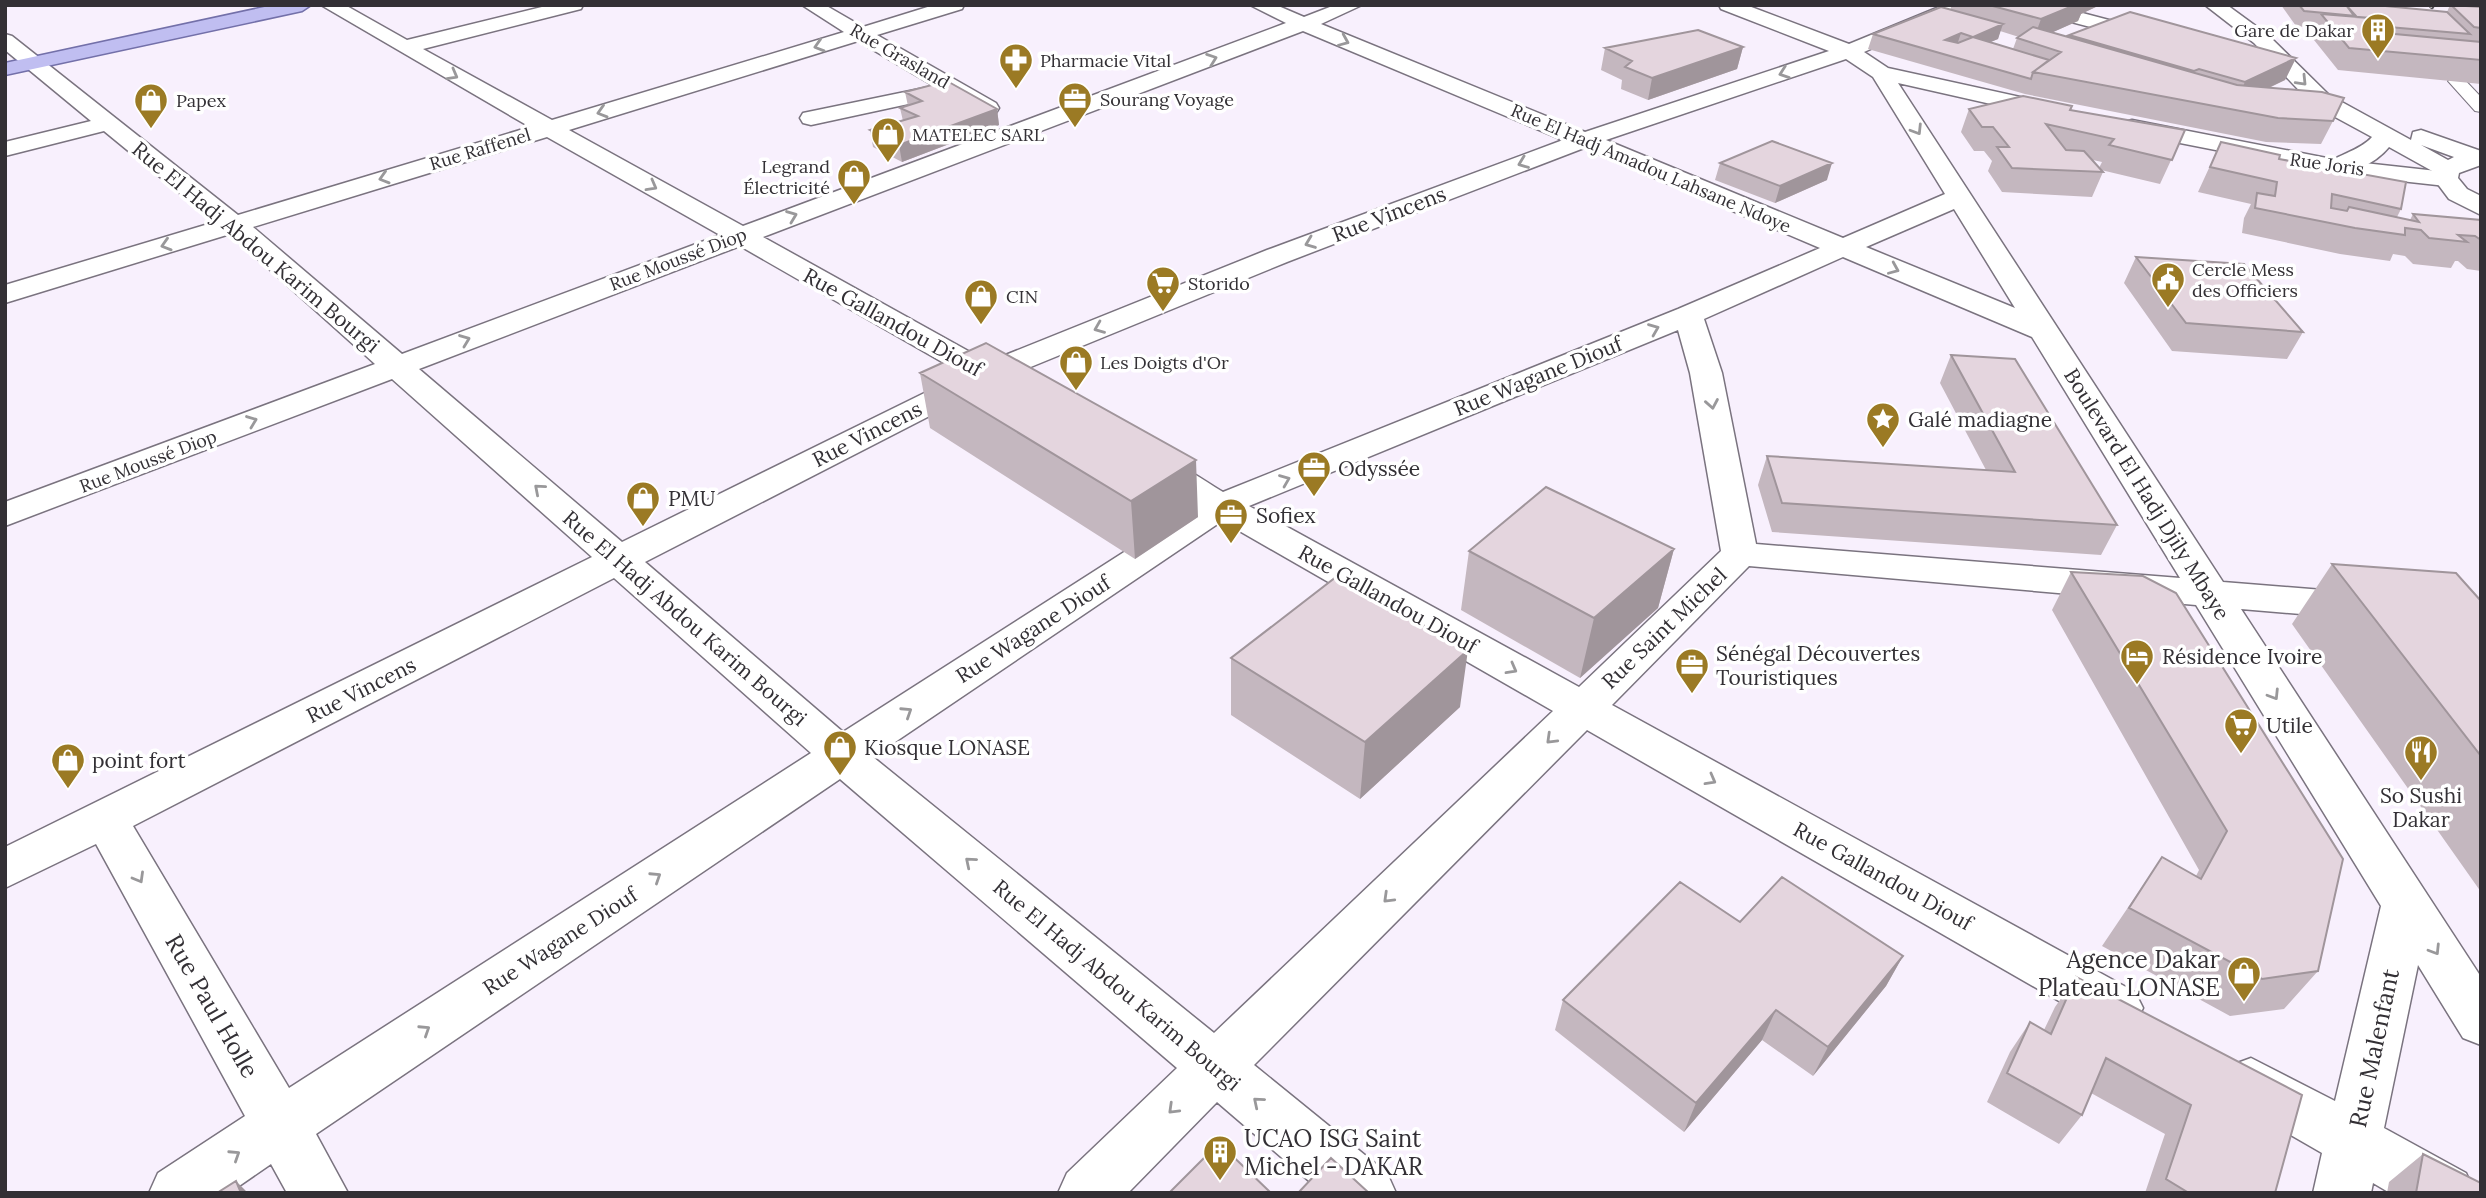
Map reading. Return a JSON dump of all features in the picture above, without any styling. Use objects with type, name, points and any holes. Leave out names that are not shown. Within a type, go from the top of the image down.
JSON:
[{"type":"main road","points":[[14,57],[302,5]]},
{"type":"street","name":"Rue Gallandou Diouf","points":[[330,5],[1034,400]]},
{"type":"street","points":[[404,47],[574,5]]},
{"type":"street","name":"Rue Grasland","points":[[811,5],[1024,129]]},
{"type":"street","name":"Rue Raffenel","points":[[5,294],[955,5]]},
{"type":"street","name":"Rue El Hadj Amadou Lahsane Ndoye","points":[[1259,5],[2044,331]]},
{"type":"street","name":"Rue Moussé Diop","points":[[5,515],[1353,5]]},
{"type":"street","points":[[1728,5],[1849,51],[1881,73],[2081,117]]},
{"type":"street","name":"Rue Vincens","points":[[5,869],[986,374],[1277,256],[1584,140],[1849,51],[1961,5]]},
{"type":"street","points":[[2029,5],[2121,29]]},
{"type":"street","points":[[2214,5],[2261,39],[2321,100],[2446,174],[2458,194],[2481,207]]},
{"type":"street","points":[[2242,5],[2269,24],[2354,100],[2417,135],[2480,158]]},
{"type":"street","name":"Rue El Hadj Abdou Karim Bourgi","points":[[14,57],[106,124],[234,224],[841,755],[1367,1193]]},
{"type":"street","name":"Boulevard El Hadj Djily Mbaye","points":[[1881,73],[2481,1022]]},
{"type":"street","points":[[2456,81],[2481,107]]},
{"type":"street","points":[[811,118],[954,88]]},
{"type":"street","name":"Rue Joris","points":[[2108,122],[2337,167],[2446,174]]},
{"type":"street","points":[[5,149],[106,124]]},
{"type":"street","points":[[2337,167],[2365,158],[2375,151],[2385,136]]},
{"type":"street","points":[[2446,174],[2458,162],[2480,158]]},
{"type":"street","name":"Rue Wagane Diouf","points":[[178,1193],[1222,505],[1688,315],[1959,197]]},
{"type":"street","points":[[1688,315],[1706,373],[1740,554]]},
{"type":"street","name":"Rue Gallandou Diouf","points":[[1128,453],[2149,1026]]},
{"type":"street","name":"Rue Saint Michel","points":[[1087,1193],[1740,554],[2399,609]]},
{"type":"street","name":"Rue Paul Holle","points":[[105,819],[319,1193]]},
{"type":"street","name":"Rue Malenfant","points":[[2342,1193],[2406,903]]},
{"type":"street","points":[[2221,1066],[2446,1193]]},
{"type":"building","points":[[1989,5],[2075,5],[2041,19]]},
{"type":"building","points":[[2299,5],[2346,5],[2356,16],[2304,11]]},
{"type":"building","points":[[2346,5],[2447,12],[2470,34],[2377,26],[2371,18],[2355,17]]},
{"type":"building","points":[[2451,5],[2481,7],[2481,28],[2474,27]]},
{"type":"building","points":[[1941,7],[2003,24],[1973,37],[2049,60],[2033,72],[2031,79],[1873,34]],"holes":[[[1961,33],[1973,37],[1958,43],[1945,40]]]},
{"type":"building","points":[[2130,12],[2296,58],[2245,82],[2199,69],[2194,71],[2069,35]]},
{"type":"building","points":[[2321,14],[2371,18],[2384,33],[2481,42],[2481,60],[2349,48]]},
{"type":"building","points":[[2033,27],[2237,85],[2322,92],[2344,98],[2333,121],[2278,118],[2033,72],[2061,52],[2017,38]]},
{"type":"building","points":[[1698,30],[1743,47],[1652,78],[1625,67],[1632,61],[1605,48]]},
{"type":"building","points":[[947,81],[997,109],[899,145],[870,130],[918,116],[900,108],[922,101],[905,92]]},
{"type":"building","points":[[2023,96],[2072,106],[2070,110],[2185,130],[2172,160],[2109,145],[2114,139],[2046,124],[2066,150],[2084,151],[2103,172],[2012,168],[1997,147],[2009,147],[1993,127],[1982,127],[1969,109]]},
{"type":"building","points":[[1772,141],[1832,163],[1780,186],[1720,163]]},
{"type":"building","points":[[2221,142],[2280,155],[2279,159],[2406,182],[2401,209],[2332,194],[2331,208],[2347,211],[2349,207],[2419,222],[2413,214],[2481,220],[2481,240],[2475,236],[2458,235],[2467,242],[2429,238],[2421,230],[2405,228],[2405,235],[2355,228],[2255,208],[2257,193],[2275,196],[2277,182],[2210,167]]},
{"type":"building","points":[[2136,257],[2244,264],[2303,332],[2186,323]]},
{"type":"building","points":[[986,343],[1196,460],[1131,501],[920,373]]},
{"type":"building","points":[[1951,355],[2015,359],[2117,525],[1782,503],[1767,456],[2015,472]]},
{"type":"building","points":[[1546,487],[1674,549],[1594,618],[1469,551]]},
{"type":"building","points":[[2332,564],[2456,573],[2481,601],[2481,756]]},
{"type":"building","points":[[2071,572],[2143,576],[2176,593],[2343,859],[2318,971],[2262,979],[2129,908],[2162,857],[2201,879],[2227,831]]},
{"type":"building","points":[[1336,577],[1468,650],[1365,742],[1231,658]]},
{"type":"building","points":[[1782,877],[1903,956],[1828,1047],[1776,1010],[1696,1103],[1563,1000],[1680,882],[1740,922]]},
{"type":"building","points":[[2076,977],[2302,1095],[2275,1193],[2189,1193],[2166,1179],[2191,1105],[2106,1058],[2082,1115],[2007,1073],[2030,1022],[2051,1034]]},
{"type":"building","points":[[1219,1143],[1271,1193],[1169,1193]]},
{"type":"building","points":[[2423,1154],[2481,1183],[2481,1193],[2416,1193]]},
{"type":"building","points":[[1331,1158],[1369,1193],[1298,1193]]},
{"type":"building","points":[[236,1181],[241,1193],[217,1193]]},
{"type":"place","name":"Gare de Dakar","points":[[2378,60]]},
{"type":"place","name":"Pharmacie Vital","points":[[1016,90]]},
{"type":"place","name":"Sourang Voyage","points":[[1075,129]]},
{"type":"place","name":"Papex","points":[[151,130]]},
{"type":"place","name":"MATELEC SARL","points":[[888,164]]},
{"type":"place","name":"Legrand Électricité","points":[[854,206]]},
{"type":"place","name":"Cercle Mess des Officiers","points":[[2168,309]]},
{"type":"place","name":"Storido","points":[[1163,313]]},
{"type":"place","name":"CIN","points":[[981,326]]},
{"type":"place","name":"Les Doigts d'Or","points":[[1076,392]]},
{"type":"place","name":"Galé madiagne","points":[[1883,449]]},
{"type":"place","name":"Odyssée","points":[[1314,498]]},
{"type":"place","name":"PMU","points":[[643,528]]},
{"type":"place","name":"Sofiex","points":[[1231,545]]},
{"type":"place","name":"Résidence Ivoire","points":[[2137,686]]},
{"type":"place","name":"Sénégal Découvertes Touristiques","points":[[1692,695]]},
{"type":"place","name":"Utile","points":[[2241,755]]},
{"type":"place","name":"Kiosque LONASE","points":[[840,777]]},
{"type":"place","name":"So Sushi Dakar","points":[[2421,782]]},
{"type":"place","name":"point fort","points":[[68,790]]},
{"type":"place","name":"Agence Dakar Plateau LONASE","points":[[2244,1003]]},
{"type":"place","name":"UCAO ISG Saint Michel - DAKAR","points":[[1220,1182]]}]
